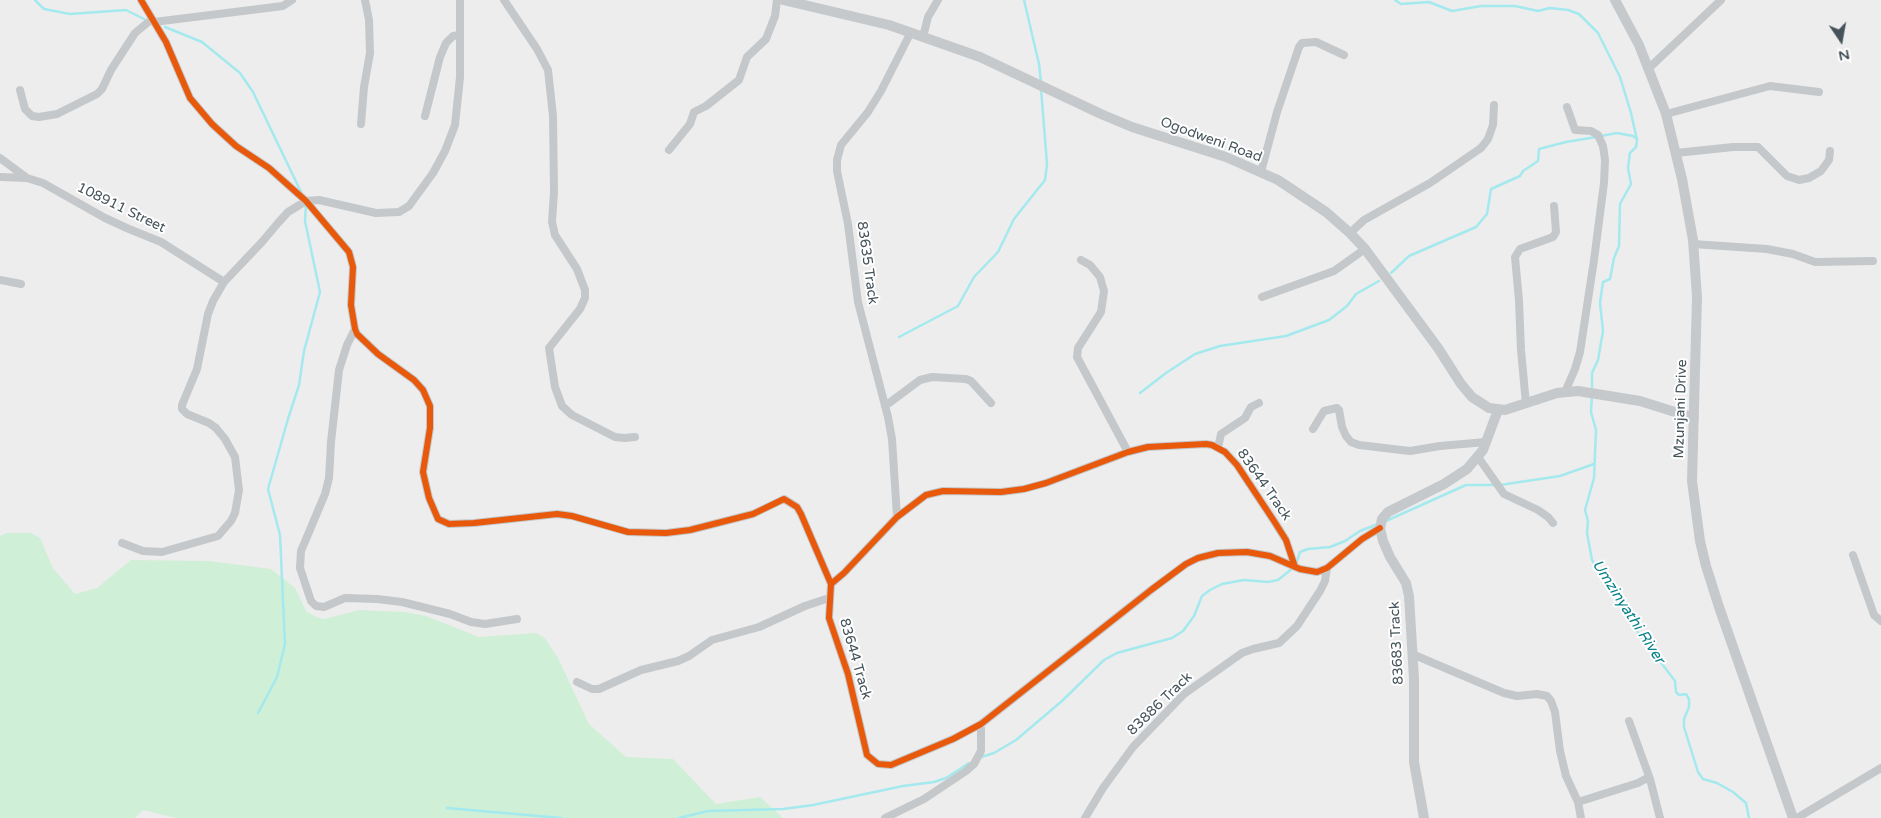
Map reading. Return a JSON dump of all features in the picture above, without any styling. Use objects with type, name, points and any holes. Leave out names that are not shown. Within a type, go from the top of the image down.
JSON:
[{"type":"street","points":[[141,0],[166,42],[190,98],[212,124],[230,140],[269,168],[306,201],[352,256],[351,305],[357,334],[378,354],[414,380],[427,397],[431,415],[423,472],[429,498],[438,519],[449,524],[474,523],[557,514],[572,516],[628,532],[672,532],[690,530],[753,514],[784,499],[797,507],[801,514],[831,584]]},
{"type":"street","points":[[20,90],[24,105],[32,116],[57,114],[96,94],[102,88],[111,70],[135,33],[153,20],[283,6],[292,0]]},
{"type":"street","points":[[360,124],[370,52],[369,20],[365,0]]},
{"type":"street","points":[[122,543],[143,551],[153,552],[181,548],[218,536],[231,522],[235,513],[239,490],[236,461],[216,428],[187,414],[182,409],[197,369],[208,314],[224,282],[288,212],[306,201],[319,200],[376,213],[399,212],[409,206],[433,173],[454,125],[460,77],[460,0]]},
{"type":"street","points":[[504,0],[537,49],[548,70],[552,98],[554,143],[552,222],[555,235],[577,269],[585,290],[585,298],[580,308],[549,348],[555,387],[562,406],[572,415],[615,437],[635,437]]},
{"type":"street","points":[[669,150],[690,124],[694,112],[706,106],[739,80],[747,57],[766,39],[775,16],[776,0]]},
{"type":"street","name":"Ogodweni Road","points":[[784,0],[911,32],[980,57],[1100,114],[1132,127],[1226,156],[1278,180],[1326,212],[1350,232],[1365,249],[1472,397],[1482,404],[1498,410]]},
{"type":"street","points":[[923,37],[928,17],[938,0]]},
{"type":"street","name":"Mzunjani Drive","points":[[1615,0],[1639,45],[1666,114],[1682,179],[1693,244],[1697,296],[1692,481],[1696,516],[1706,566],[1768,752],[1793,818]]},
{"type":"street","points":[[1648,68],[1721,0]]},
{"type":"street","name":"83635 Track","points":[[897,517],[892,439],[858,302],[848,224],[837,171],[837,160],[841,146],[868,112],[881,91],[911,32]]},
{"type":"street","points":[[425,116],[440,57],[446,43],[453,36],[460,35]]},
{"type":"street","points":[[1260,172],[1277,112],[1299,47],[1302,43],[1316,42],[1344,55]]},
{"type":"street","points":[[1666,114],[1770,86],[1819,92]]},
{"type":"street","points":[[1350,232],[1364,220],[1430,183],[1481,148],[1488,139],[1493,125],[1494,105]]},
{"type":"street","points":[[1566,392],[1580,352],[1594,260],[1605,160],[1603,146],[1598,135],[1591,131],[1575,130],[1567,107]]},
{"type":"street","points":[[1676,153],[1733,147],[1758,148],[1787,176],[1799,180],[1816,175],[1826,167],[1830,151]]},
{"type":"street","points":[[0,158],[27,178]]},
{"type":"street","name":"108911 Street","points":[[0,177],[27,178],[57,190],[128,229],[161,242],[224,282]]},
{"type":"street","points":[[1526,404],[1515,257],[1520,249],[1554,237],[1556,232],[1554,206]]},
{"type":"street","points":[[1693,244],[1768,249],[1793,254],[1815,262],[1873,261]]},
{"type":"street","points":[[1262,297],[1334,271],[1365,249]]},
{"type":"street","points":[[1080,260],[1090,265],[1100,276],[1104,291],[1101,312],[1078,348],[1077,357],[1128,452]]},
{"type":"street","points":[[0,280],[21,284]]},
{"type":"street","points":[[355,329],[339,370],[330,442],[329,478],[325,494],[300,551],[300,568],[311,601],[316,606],[324,607],[345,598],[402,602],[484,624],[517,619]]},
{"type":"street","points":[[885,406],[920,380],[932,377],[971,381],[991,403]]},
{"type":"street","points":[[1327,568],[1362,539],[1380,528],[1382,519],[1388,512],[1467,469],[1478,457],[1486,442],[1498,410],[1513,408],[1546,396],[1578,391],[1640,402],[1694,418]]},
{"type":"street","points":[[1218,448],[1221,434],[1245,418],[1251,407],[1260,403]]},
{"type":"street","points":[[1313,429],[1324,411],[1336,408],[1339,410],[1342,427],[1346,436],[1358,445],[1410,451],[1486,442]]},
{"type":"street","name":"83644 Track","points":[[1295,567],[1286,540],[1256,492],[1231,458],[1218,448],[1206,444],[1148,447],[1128,452],[1046,483],[1024,489],[1001,492],[948,491],[931,493],[921,498],[897,517],[844,573],[831,584],[829,598],[830,623],[848,674],[864,746],[867,754],[874,762],[882,765],[897,762],[953,739],[981,724],[1151,590],[1186,564],[1198,558],[1218,553],[1247,552],[1270,556],[1295,567],[1311,572],[1327,568]]},
{"type":"street","points":[[1478,457],[1504,494],[1538,510],[1548,517],[1552,523]]},
{"type":"street","name":"83683 Track","points":[[1380,528],[1390,557],[1406,583],[1409,596],[1414,762],[1424,818]]},
{"type":"street","points":[[1853,555],[1874,615],[1881,621]]},
{"type":"street","name":"83886 Track","points":[[1085,818],[1103,788],[1133,747],[1184,694],[1242,653],[1279,643],[1291,632],[1305,616],[1320,591],[1325,581],[1327,568]]},
{"type":"street","points":[[577,682],[592,689],[599,689],[641,670],[678,661],[712,640],[759,627],[805,606],[829,598]]},
{"type":"street","points":[[1412,654],[1504,693],[1517,696],[1537,694],[1547,696],[1555,712],[1560,751],[1566,776],[1578,802],[1581,818]]},
{"type":"street","points":[[1630,721],[1649,777],[1660,818]]},
{"type":"street","points":[[885,818],[924,799],[974,764],[981,752],[981,724]]},
{"type":"street","points":[[1797,818],[1881,768]]},
{"type":"street","points":[[1578,802],[1638,783],[1649,777]]},
{"type":"green space","points":[[7,533],[31,533],[40,538],[53,568],[75,594],[97,588],[131,560],[209,561],[271,569],[295,588],[306,611],[324,619],[359,610],[405,612],[426,616],[479,637],[536,633],[545,638],[558,658],[589,724],[626,757],[673,759],[716,804],[760,797],[781,818],[176,818],[143,810],[135,818],[0,818],[0,536]]},
{"type":"waterway","points":[[35,0],[44,9],[70,14],[126,10],[144,19]]},
{"type":"waterway","points":[[1024,0],[1039,64],[1041,82]]},
{"type":"waterway","name":"Umzinyathi River","points":[[1395,0],[1401,4],[1429,2],[1452,11],[1481,6],[1515,6],[1538,11],[1550,8],[1568,10],[1579,14],[1598,33],[1620,77],[1637,140],[1636,147],[1630,153],[1628,168],[1631,184],[1620,204],[1619,246],[1614,258],[1610,279],[1603,282],[1600,303],[1603,331],[1598,360],[1592,373],[1592,390]]},
{"type":"waterway","points":[[165,27],[202,42],[240,73],[253,92],[302,194]]},
{"type":"waterway","points":[[899,337],[958,306],[974,277],[998,252],[1014,219],[1045,180],[1047,164],[1041,89]]},
{"type":"waterway","points":[[1601,136],[1617,133],[1633,136],[1637,139]]},
{"type":"waterway","points":[[1391,273],[1409,256],[1476,227],[1487,214],[1491,189],[1520,176],[1523,171],[1538,161],[1539,149],[1596,137]]},
{"type":"waterway","points":[[258,713],[277,677],[285,644],[280,535],[268,489],[299,385],[304,351],[320,292],[305,221],[306,203]]},
{"type":"waterway","points":[[1140,393],[1195,354],[1220,346],[1286,336],[1329,320],[1347,306],[1356,294],[1379,281]]},
{"type":"waterway","name":"Umzinyathi River","points":[[1592,395],[1591,412],[1596,430],[1594,478],[1585,510],[1592,560],[1637,631],[1675,681],[1676,692],[1679,695],[1686,694],[1689,699],[1684,727],[1698,772],[1703,779],[1717,783],[1733,792],[1746,803],[1749,818]]},
{"type":"waterway","points":[[1500,485],[1560,476],[1594,464]]},
{"type":"waterway","points":[[1386,521],[1466,485],[1495,485]]},
{"type":"waterway","points":[[1296,564],[1300,552],[1308,549],[1330,547],[1378,524]]},
{"type":"waterway","points":[[981,757],[994,753],[1016,740],[1062,701],[1104,660],[1117,653],[1172,638],[1183,631],[1194,616],[1202,596],[1210,590],[1222,584],[1244,580],[1268,582],[1278,580],[1293,568]]},
{"type":"waterway","points":[[679,818],[708,811],[783,809],[813,805],[903,786],[934,782],[946,778],[969,763]]},
{"type":"waterway","points":[[447,808],[561,818]]},
{"type":"cycle path","points":[[141,0],[166,42],[190,98],[212,124],[236,146],[269,168],[306,201],[349,252],[353,267],[351,305],[357,334],[378,354],[414,380],[423,390],[430,406],[430,428],[423,472],[429,498],[438,519],[449,524],[474,523],[557,514],[572,516],[628,532],[666,533],[690,530],[753,514],[784,499],[797,507],[801,514],[831,584]]},
{"type":"cycle path","points":[[1295,567],[1286,540],[1237,465],[1225,452],[1206,444],[1148,447],[1128,452],[1046,483],[1024,489],[1001,492],[943,491],[926,495],[897,517],[844,573],[831,584],[829,618],[848,674],[867,755],[878,764],[891,765],[953,739],[981,724],[1151,590],[1186,564],[1198,558],[1218,553],[1247,552],[1270,556],[1300,569],[1317,572],[1327,568],[1362,539],[1380,528]]}]
